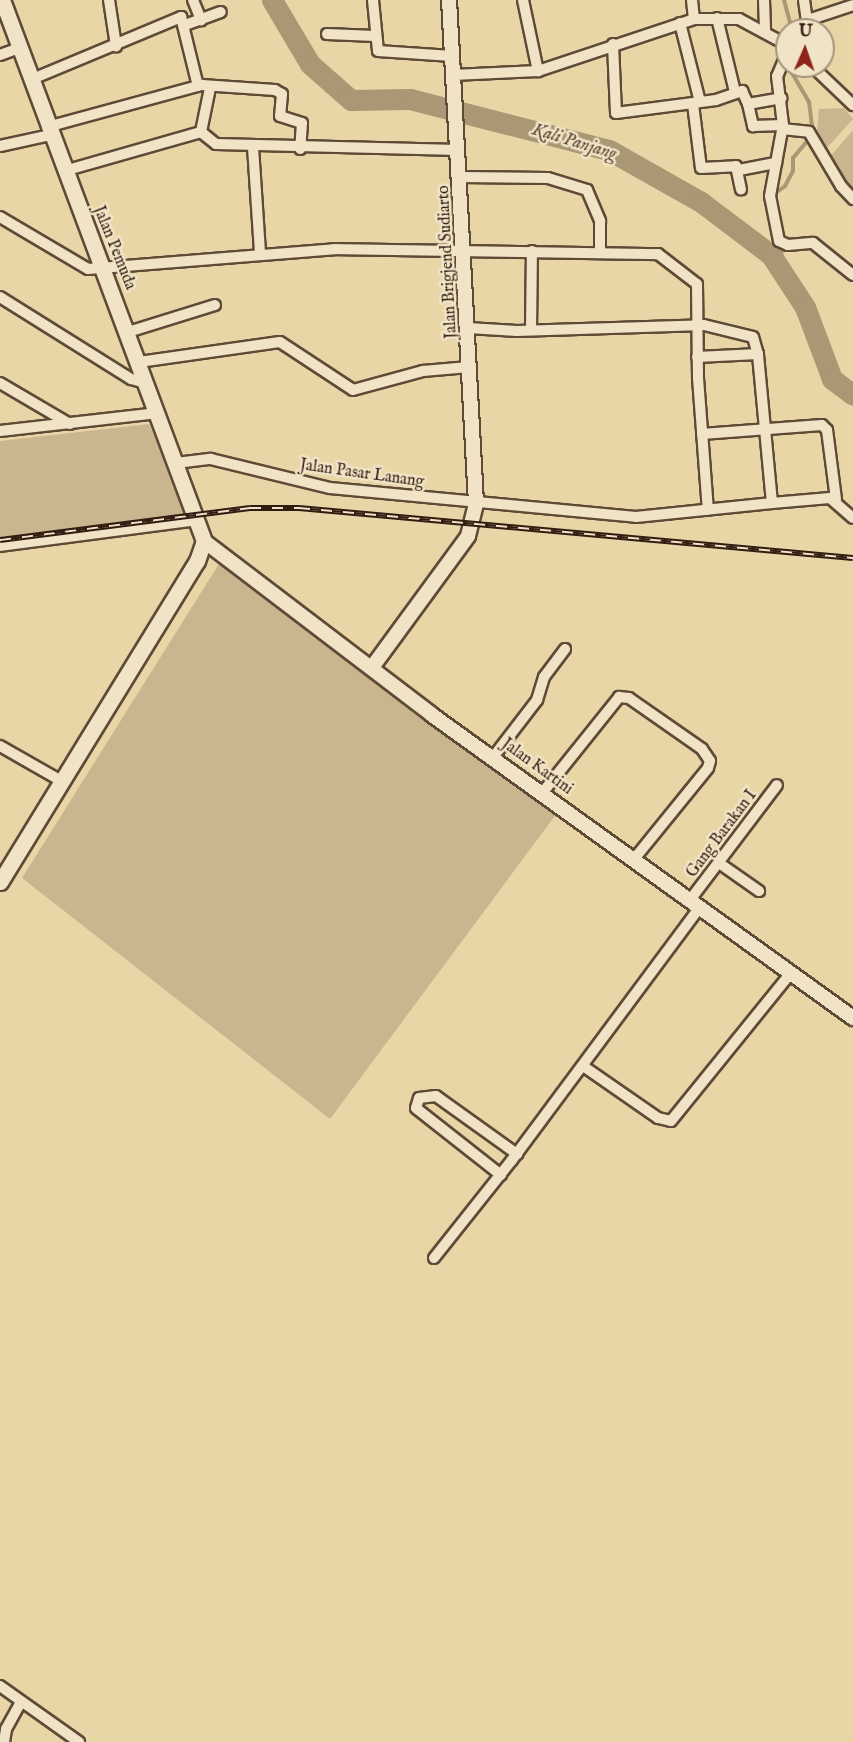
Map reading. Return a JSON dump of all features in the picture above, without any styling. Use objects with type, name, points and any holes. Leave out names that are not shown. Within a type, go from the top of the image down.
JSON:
[{"type":"main road","name":"Jalan Pemuda","points":[[2,0],[48,131],[128,332],[204,541]]},
{"type":"main road","points":[[0,882],[197,561],[204,541]]},
{"type":"street","points":[[109,0],[116,46]]},
{"type":"street","points":[[193,0],[201,20]]},
{"type":"street","points":[[373,0],[376,45],[384,53],[452,56]]},
{"type":"street","name":"Jalan Brigjend Sudiarto","points":[[373,666],[468,536],[476,503],[461,177],[449,0]]},
{"type":"street","points":[[523,0],[538,71]]},
{"type":"street","points":[[692,0],[694,19]]},
{"type":"street","points":[[764,0],[765,32]]},
{"type":"street","points":[[804,0],[807,18]]},
{"type":"street","points":[[824,18],[853,5]]},
{"type":"street","points":[[185,25],[221,12]]},
{"type":"street","points":[[30,80],[181,17],[185,25],[198,86]]},
{"type":"street","points":[[717,18],[735,92]]},
{"type":"street","points":[[453,75],[538,71],[613,44],[694,19],[740,19],[775,38]]},
{"type":"street","points":[[680,23],[696,103],[701,168],[736,166],[739,170],[741,189]]},
{"type":"street","points":[[327,34],[375,36]]},
{"type":"street","points":[[613,44],[616,113],[696,103],[742,91],[748,104],[753,126],[782,127],[813,136],[841,186],[853,199]]},
{"type":"street","points":[[0,55],[18,48]]},
{"type":"street","points":[[777,78],[782,127],[770,196],[779,241],[819,245],[853,275]]},
{"type":"street","points":[[825,78],[853,105]]},
{"type":"street","points":[[0,146],[198,86],[281,91],[280,116],[302,123],[300,149]]},
{"type":"street","points":[[201,132],[210,88]]},
{"type":"street","points":[[748,104],[781,98]]},
{"type":"street","points":[[201,132],[216,144],[253,147],[300,149],[459,144]]},
{"type":"street","points":[[64,171],[201,132]]},
{"type":"street","points":[[253,147],[260,252]]},
{"type":"street","points":[[739,170],[776,163]]},
{"type":"street","points":[[461,177],[548,178],[587,190],[600,221],[600,253]]},
{"type":"street","points":[[0,217],[81,266],[103,269],[260,252],[334,249],[658,254],[693,278],[698,292],[697,357],[708,510]]},
{"type":"street","points":[[531,330],[532,252]]},
{"type":"street","points":[[0,297],[131,379],[146,383]]},
{"type":"street","points":[[128,332],[215,305]]},
{"type":"street","points":[[468,328],[531,330],[696,324],[753,337],[758,354],[772,504]]},
{"type":"street","points":[[139,362],[280,342],[353,390],[423,371],[469,367]]},
{"type":"street","points":[[697,357],[758,354]]},
{"type":"street","points":[[0,383],[70,424]]},
{"type":"street","points":[[0,431],[158,413]]},
{"type":"street","points":[[702,434],[816,423],[824,426],[836,500],[853,518]]},
{"type":"street","name":"Jalan Pasar Lanang","points":[[176,463],[211,459],[330,488],[636,517],[836,500]]},
{"type":"street","points":[[0,546],[196,514]]},
{"type":"street","name":"Jalan Kartini","points":[[204,541],[373,666],[432,715],[494,756],[853,1018]]},
{"type":"street","points":[[494,756],[537,700],[544,677],[565,649]]},
{"type":"street","points":[[543,792],[619,697],[629,698],[683,735],[708,754],[708,768],[634,859]]},
{"type":"street","points":[[0,746],[63,782]]},
{"type":"street","name":"Gang Barakan I","points":[[434,1258],[501,1175],[583,1066],[695,904],[719,862],[777,785]]},
{"type":"street","points":[[719,862],[759,891]]},
{"type":"street","points":[[583,1066],[658,1118],[671,1121],[790,974]]},
{"type":"street","points":[[501,1175],[417,1108],[418,1098],[429,1094],[436,1096],[517,1154]]},
{"type":"street","points":[[0,1686],[79,1742]]},
{"type":"street","points":[[4,1742],[6,1729],[21,1702]]},
{"type":"shaded area","points":[[844,108],[853,119],[825,150],[817,133],[819,109]]},
{"type":"shaded area","points":[[853,130],[853,191],[829,158]]},
{"type":"shaded area","points":[[149,424],[189,517],[0,543],[0,441]]},
{"type":"shaded area","points":[[222,559],[560,809],[330,1119],[22,878]]},
{"type":"waterway","name":"Kali Panjang","points":[[272,0],[310,64],[351,100],[410,99],[609,150],[701,202],[771,255],[805,307],[832,379],[853,395]]},
{"type":"waterway","points":[[784,0],[789,18]]},
{"type":"waterway","points":[[774,194],[785,186],[793,171],[793,158],[813,134],[809,102],[795,78]]},
{"type":"waterway","points":[[780,269],[782,245]]},
{"type":"railway","points":[[0,540],[250,508],[299,508],[853,558]]}]
